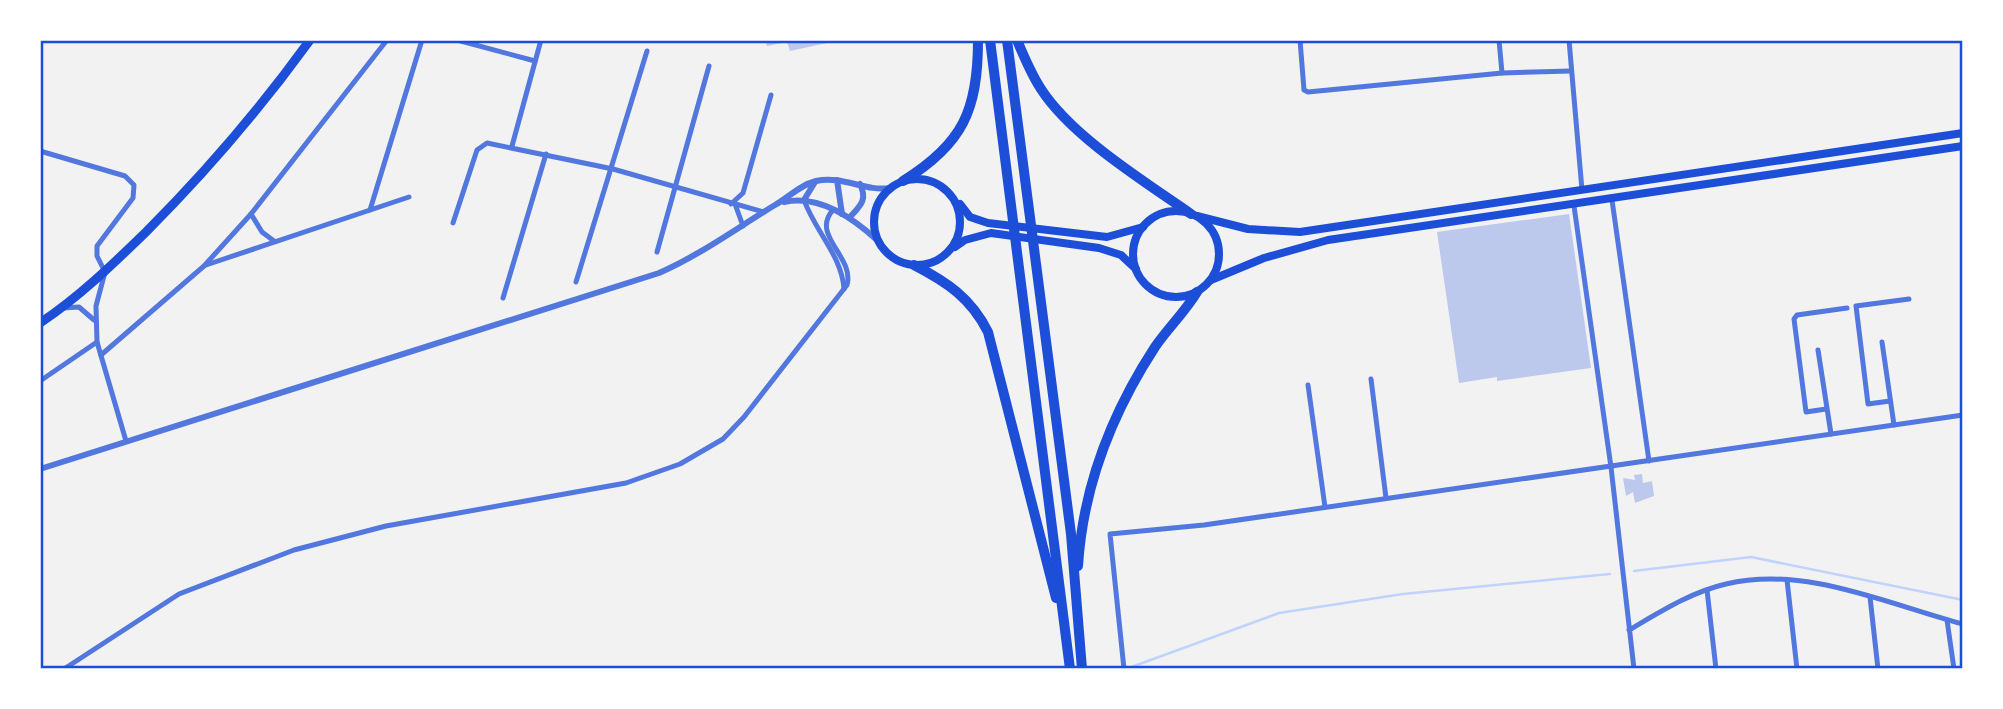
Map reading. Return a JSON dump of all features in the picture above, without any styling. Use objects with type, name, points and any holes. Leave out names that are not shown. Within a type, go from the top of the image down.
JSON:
[{"type":"highway","points":[[40,323],[63,308],[105,272],[225,150],[310,40]]},
{"type":"highway","points":[[903,181],[936,159],[958,135],[975,90],[978,40]]},
{"type":"highway","points":[[990,40],[1070,668]]},
{"type":"highway","points":[[1007,40],[1071,534],[1082,669]]},
{"type":"highway","points":[[1017,40],[1042,90],[1066,119],[1153,189],[1194,215]]},
{"type":"highway","points":[[914,265],[965,296],[988,332],[1053,579],[1070,668]]},
{"type":"highway","points":[[1076,609],[1080,537],[1103,447],[1143,367],[1197,292]]},
{"type":"main road","points":[[1136,269],[1121,255],[1109,250],[991,233],[965,240],[939,259],[914,265],[892,257],[877,240],[874,212],[890,188],[914,178],[935,182],[971,217],[988,223],[1107,237],[1143,228],[1165,213],[1194,215],[1248,229],[1300,232],[1963,133]]},
{"type":"main road","points":[[1143,228],[1133,255],[1143,282],[1161,294],[1183,297],[1197,292],[1211,280],[1302,245],[1963,146]]},
{"type":"main road","points":[[949,251],[961,224],[959,209],[952,196]]},
{"type":"main road","points":[[1194,215],[1208,225],[1218,245],[1218,267],[1211,280]]},
{"type":"street","points":[[101,355],[204,266],[251,214],[387,40]]},
{"type":"street","points":[[370,210],[422,40]]},
{"type":"street","points":[[457,40],[535,61]]},
{"type":"street","points":[[512,146],[541,40]]},
{"type":"street","points":[[1300,40],[1304,90],[1312,92],[1502,73],[1571,71]]},
{"type":"street","points":[[1499,40],[1502,73]]},
{"type":"street","points":[[1569,40],[1582,190]]},
{"type":"street","points":[[576,282],[613,169],[647,51]]},
{"type":"street","points":[[657,252],[709,66]]},
{"type":"street","points":[[733,204],[743,193],[771,94]]},
{"type":"street","points":[[453,223],[479,147],[486,143],[512,146],[613,169],[764,212]]},
{"type":"street","points":[[40,151],[125,176],[133,181],[133,198],[97,246],[97,256],[105,272],[94,321],[97,342],[126,441]]},
{"type":"street","points":[[503,298],[545,154]]},
{"type":"street","points":[[837,180],[842,214]]},
{"type":"street","points":[[40,469],[641,279],[680,264],[815,181],[837,180],[879,190],[890,188]]},
{"type":"street","points":[[804,200],[815,181]]},
{"type":"street","points":[[850,217],[862,204],[864,195],[860,184]]},
{"type":"street","points":[[204,266],[409,197]]},
{"type":"street","points":[[804,200],[821,238],[840,267],[844,289]]},
{"type":"street","points":[[779,203],[804,200],[833,210],[850,217],[877,240]]},
{"type":"street","points":[[1612,200],[1649,461]]},
{"type":"street","points":[[733,204],[743,226]]},
{"type":"street","points":[[1574,206],[1611,467],[1634,669]]},
{"type":"street","points":[[64,669],[179,594],[294,550],[386,526],[626,483],[680,464],[723,439],[744,417],[849,282],[847,268],[825,227],[827,217],[833,210]]},
{"type":"street","points":[[251,214],[262,232],[274,241]]},
{"type":"street","points":[[1890,401],[1868,404],[1856,306],[1909,299]]},
{"type":"street","points":[[63,308],[83,309],[94,321]]},
{"type":"street","points":[[1826,409],[1806,412],[1794,319],[1797,315],[1847,308]]},
{"type":"street","points":[[40,381],[97,342]]},
{"type":"street","points":[[1882,342],[1894,425]]},
{"type":"street","points":[[1818,350],[1831,434]]},
{"type":"street","points":[[1371,380],[1386,498]]},
{"type":"street","points":[[1308,385],[1325,508]]},
{"type":"street","points":[[1124,669],[1110,534],[1154,531],[1325,508],[1963,415]]},
{"type":"street","points":[[1629,630],[1666,608],[1707,590],[1762,578],[1813,582],[1963,624]]},
{"type":"street","points":[[1787,580],[1797,669]]},
{"type":"street","points":[[1707,590],[1716,669]]},
{"type":"street","points":[[1870,597],[1878,669]]},
{"type":"street","points":[[1947,620],[1954,669]]},
{"type":"building","points":[[765,40],[836,41],[790,51],[787,42],[767,46]]},
{"type":"building","points":[[1569,214],[1591,368],[1497,381],[1497,377],[1459,383],[1437,232]]},
{"type":"building","points":[[1642,474],[1643,483],[1652,481],[1654,496],[1635,503],[1633,492],[1626,496],[1623,478],[1635,480],[1634,475]]},
{"type":"waterway","points":[[1634,571],[1751,557],[1963,600]]},
{"type":"waterway","points":[[1126,669],[1279,613],[1403,594],[1610,574]]}]
